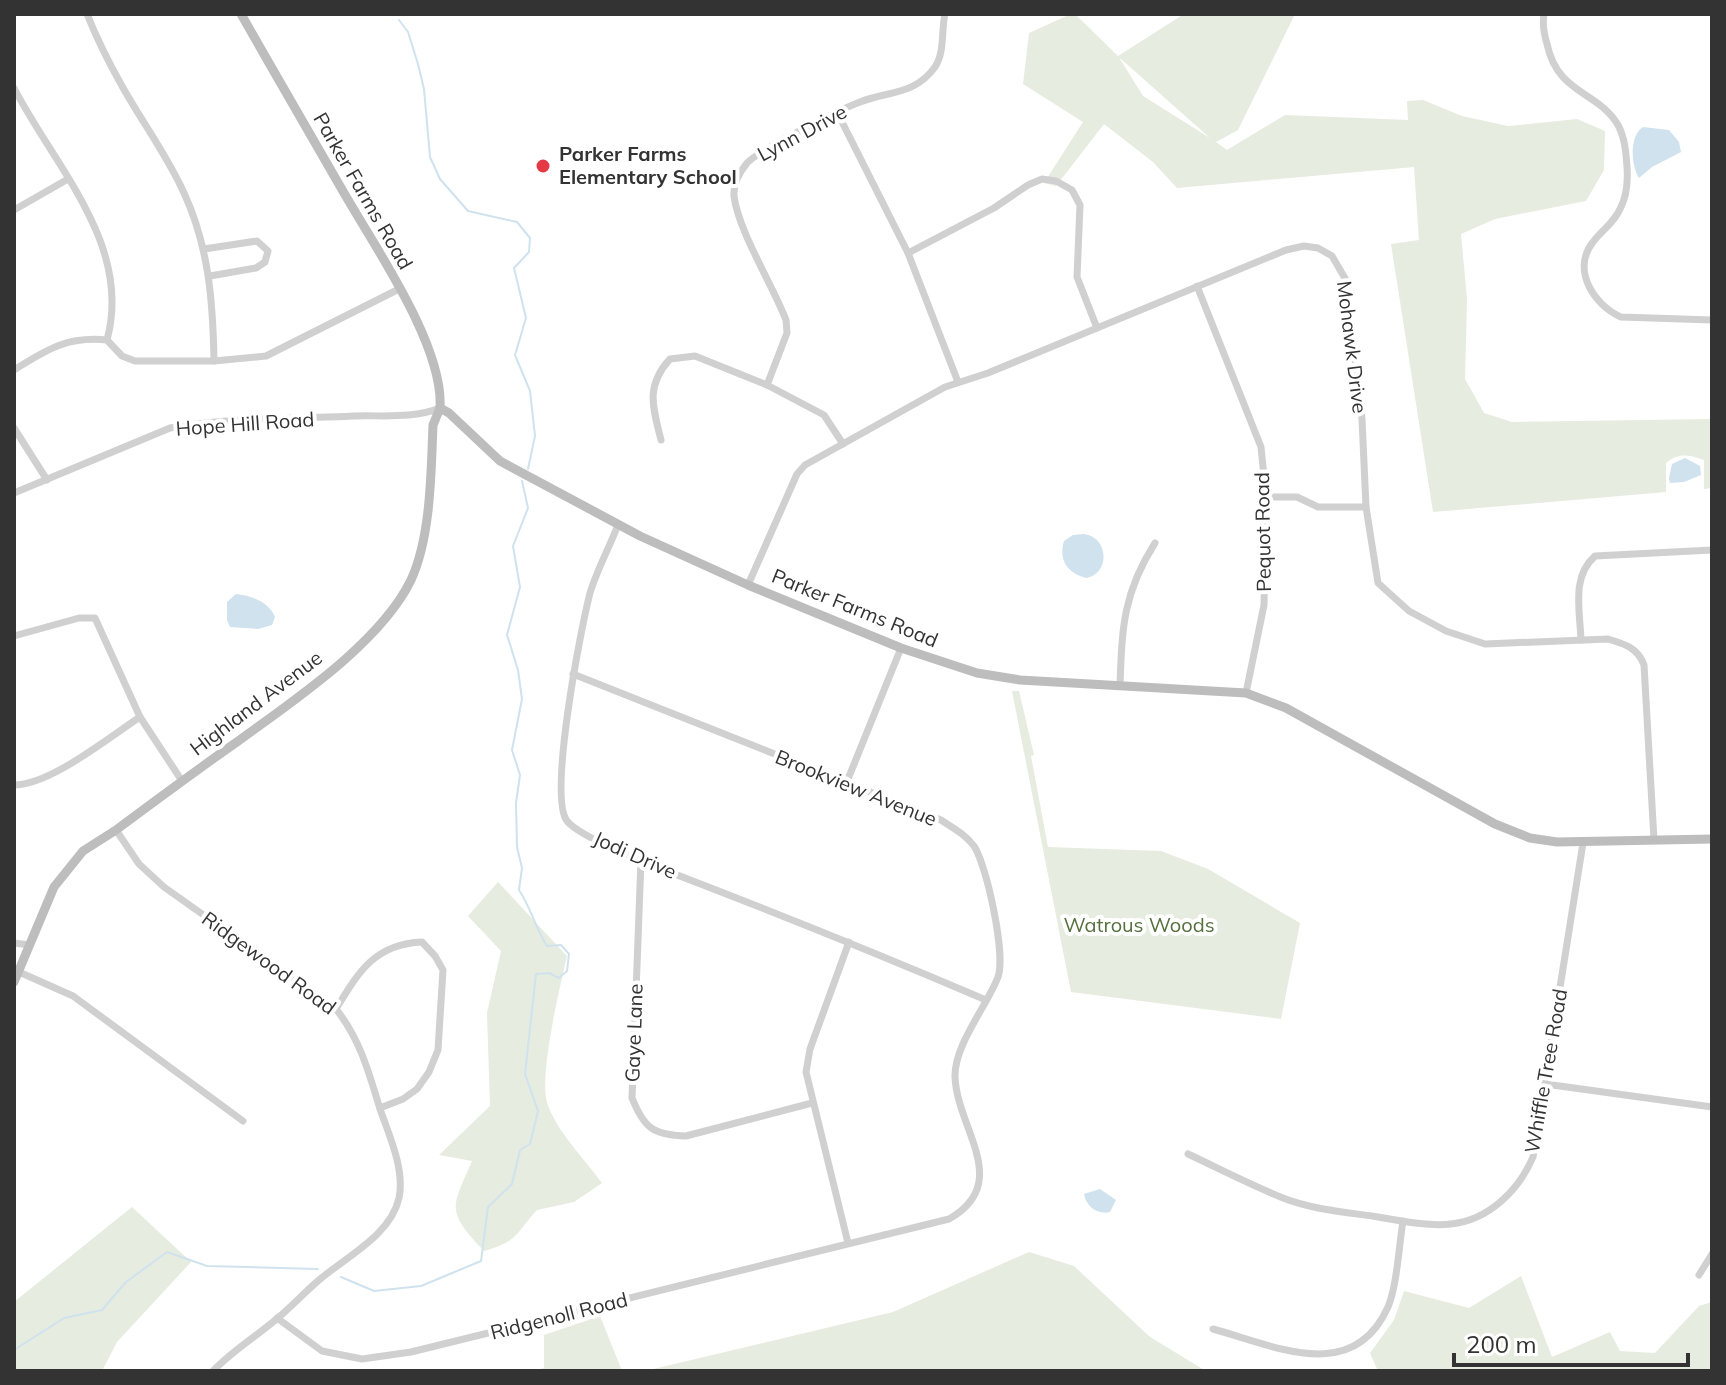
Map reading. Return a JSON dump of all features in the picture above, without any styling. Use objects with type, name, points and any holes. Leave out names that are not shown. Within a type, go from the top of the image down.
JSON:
[{"type":"street","points":[[87,14],[123,88],[185,193],[210,276],[214,361]]},
{"type":"street","name":"Parker Farms Road","points":[[241,14],[399,289],[430,353],[440,390],[440,408],[500,461],[618,525],[748,585],[948,665],[996,677],[1246,693],[1286,708],[1516,833],[1540,841],[1583,843],[1712,839]]},
{"type":"street","name":"Lynn Drive","points":[[767,385],[787,333],[786,320],[737,212],[734,186],[747,163],[757,155],[860,102],[910,90],[923,80],[936,66],[941,54],[945,14]]},
{"type":"street","points":[[1544,14],[1545,36],[1555,68],[1566,83],[1609,114],[1623,137],[1628,176],[1626,192],[1614,221],[1592,242],[1587,252],[1586,278],[1594,298],[1609,312],[1621,317],[1712,320]]},
{"type":"street","points":[[14,88],[96,227],[107,257],[112,321],[107,340]]},
{"type":"street","points":[[838,114],[908,253],[958,382]]},
{"type":"street","points":[[14,210],[68,179]]},
{"type":"street","points":[[908,253],[994,208],[1028,185],[1042,179],[1056,181],[1072,190],[1080,205],[1077,277],[1097,328]]},
{"type":"street","points":[[204,249],[257,241],[268,251],[265,262],[256,268],[210,276]]},
{"type":"street","name":"Mohawk Drive","points":[[748,585],[797,474],[805,465],[958,382],[1286,250],[1304,246],[1318,248],[1332,256],[1346,280],[1362,419],[1366,507],[1378,583],[1409,611],[1446,631],[1485,644],[1608,639],[1626,644],[1640,654],[1644,665],[1654,840]]},
{"type":"street","name":"Pequot Road","points":[[1197,286],[1261,447],[1266,497],[1264,605],[1246,693]]},
{"type":"street","points":[[14,370],[50,347],[84,338],[107,340],[122,356],[135,361],[214,361],[266,356],[399,289]]},
{"type":"street","points":[[661,440],[653,384],[670,359],[695,356],[767,385],[824,415],[843,444]]},
{"type":"street","name":"Hope Hill Road","points":[[14,493],[180,426],[413,415],[440,408]]},
{"type":"street","name":"Highland Avenue","points":[[14,982],[54,887],[67,867],[83,851],[116,830],[322,677],[369,636],[397,604],[414,572],[424,536],[433,425],[440,408]]},
{"type":"street","points":[[14,428],[47,480]]},
{"type":"street","points":[[1266,497],[1297,497],[1318,507],[1366,507]]},
{"type":"street","name":"Jodi Drive","points":[[618,525],[591,590],[573,674],[562,772],[561,802],[566,819],[578,830],[641,860],[986,1000]]},
{"type":"street","points":[[1120,685],[1122,632],[1129,594],[1155,543]]},
{"type":"street","points":[[1581,640],[1579,576],[1595,556],[1712,550]]},
{"type":"street","points":[[14,636],[79,618],[95,618],[140,717],[182,781]]},
{"type":"street","points":[[846,784],[901,648]]},
{"type":"street","name":"Brookview Avenue","points":[[573,674],[941,820],[964,834],[984,865],[1001,954],[999,975],[957,1060],[955,1078],[981,1181],[975,1198],[966,1209],[949,1219],[848,1243]]},
{"type":"street","points":[[14,785],[29,785],[48,776],[140,717]]},
{"type":"street","name":"Ridgewood Road","points":[[116,830],[139,864],[164,887],[336,1009],[360,1045],[401,1182],[399,1201],[387,1223],[277,1318],[236,1348],[213,1371]]},
{"type":"street","name":"Whiffle Tree Road","points":[[1188,1154],[1286,1199],[1335,1211],[1403,1221],[1451,1224],[1481,1214],[1510,1193],[1533,1157],[1583,843]]},
{"type":"street","name":"Gaye Lane","points":[[641,860],[632,1098],[639,1117],[650,1129],[668,1136],[686,1136],[812,1103]]},
{"type":"street","points":[[336,1009],[360,969],[383,952],[404,943],[422,942],[443,970],[438,1050],[429,1072],[417,1089],[403,1099],[380,1108]]},
{"type":"street","points":[[848,1243],[806,1072],[810,1049],[849,942]]},
{"type":"street","points":[[14,943],[30,945]]},
{"type":"street","points":[[19,972],[73,996],[243,1121]]},
{"type":"street","points":[[1545,1084],[1712,1107]]},
{"type":"street","points":[[1213,1329],[1309,1355],[1329,1356],[1349,1351],[1368,1338],[1389,1304],[1403,1221]]},
{"type":"street","name":"Ridgenoll Road","points":[[277,1318],[322,1351],[362,1359],[411,1352],[848,1243]]},
{"type":"street","points":[[1699,1275],[1712,1254]]},
{"type":"green space","points":[[1075,14],[1118,56],[1184,14],[1295,14],[1238,130],[1216,142],[1227,150],[1285,115],[1408,120],[1407,101],[1423,100],[1462,116],[1508,126],[1577,119],[1605,131],[1604,170],[1586,201],[1495,219],[1461,234],[1467,299],[1465,379],[1484,413],[1512,422],[1712,419],[1712,488],[1704,489],[1704,460],[1684,456],[1666,463],[1666,492],[1433,512],[1391,244],[1419,240],[1414,167],[1177,188],[1153,162],[1104,124],[1056,186],[1044,183],[1083,122],[1023,84],[1029,33]],"holes":[[[1121,59],[1210,138],[1143,96]]]},
{"type":"green space","name":"Watrous Woods","points":[[1012,691],[1019,691],[1034,755],[1031,756],[1048,847],[1161,851],[1208,869],[1300,923],[1281,1019],[1071,992]]},
{"type":"green space","points":[[498,882],[567,956],[548,1052],[547,1102],[563,1133],[602,1183],[574,1202],[537,1210],[511,1240],[484,1251],[463,1226],[456,1208],[472,1161],[439,1155],[490,1106],[487,1013],[501,951],[468,916]]},
{"type":"green space","points":[[132,1207],[191,1262],[117,1342],[102,1371],[14,1371],[14,1302]]},
{"type":"green space","points":[[1029,1252],[1074,1266],[1150,1337],[1206,1371],[645,1371],[893,1312]]},
{"type":"green space","points":[[1521,1276],[1552,1357],[1610,1332],[1620,1351],[1655,1353],[1699,1306],[1712,1302],[1712,1371],[1378,1371],[1370,1353],[1394,1320],[1404,1291],[1469,1308]]},
{"type":"green space","points":[[600,1316],[622,1371],[534,1371],[544,1368],[544,1335]]},
{"type":"water","points":[[1643,127],[1669,130],[1679,142],[1681,152],[1652,167],[1639,178],[1634,166],[1633,144]]},
{"type":"water","points":[[1685,458],[1700,466],[1701,475],[1684,482],[1670,483],[1672,464]]},
{"type":"water","points":[[1084,534],[1098,541],[1104,555],[1100,569],[1087,578],[1070,570],[1062,554],[1064,541],[1073,535]]},
{"type":"water","points":[[236,594],[254,598],[269,607],[275,617],[272,625],[258,629],[230,627],[227,602]]},
{"type":"water","points":[[1100,1189],[1116,1200],[1110,1212],[1097,1211],[1085,1199],[1084,1194]]},
{"type":"waterway","points":[[399,20],[408,32],[418,64],[424,89],[430,157],[440,179],[468,211],[517,222],[530,238],[529,252],[514,268],[526,318],[515,355],[530,391],[535,436],[528,469]]},
{"type":"waterway","points":[[341,1277],[374,1291],[421,1286],[481,1261],[488,1207],[512,1184],[520,1150],[530,1144],[538,1111],[525,1074],[536,974],[549,973],[559,978],[567,971],[569,954],[561,945],[547,946],[519,890],[522,868],[517,847],[516,803],[520,775],[512,750],[522,699],[518,670],[507,635],[520,587],[513,546],[528,508],[522,481]]},
{"type":"waterway","points":[[14,1350],[64,1318],[102,1310],[126,1282],[167,1252],[207,1266],[318,1269]]},
{"type":"place","name":"Parker Farms Elementary School","points":[[543,166]]}]
